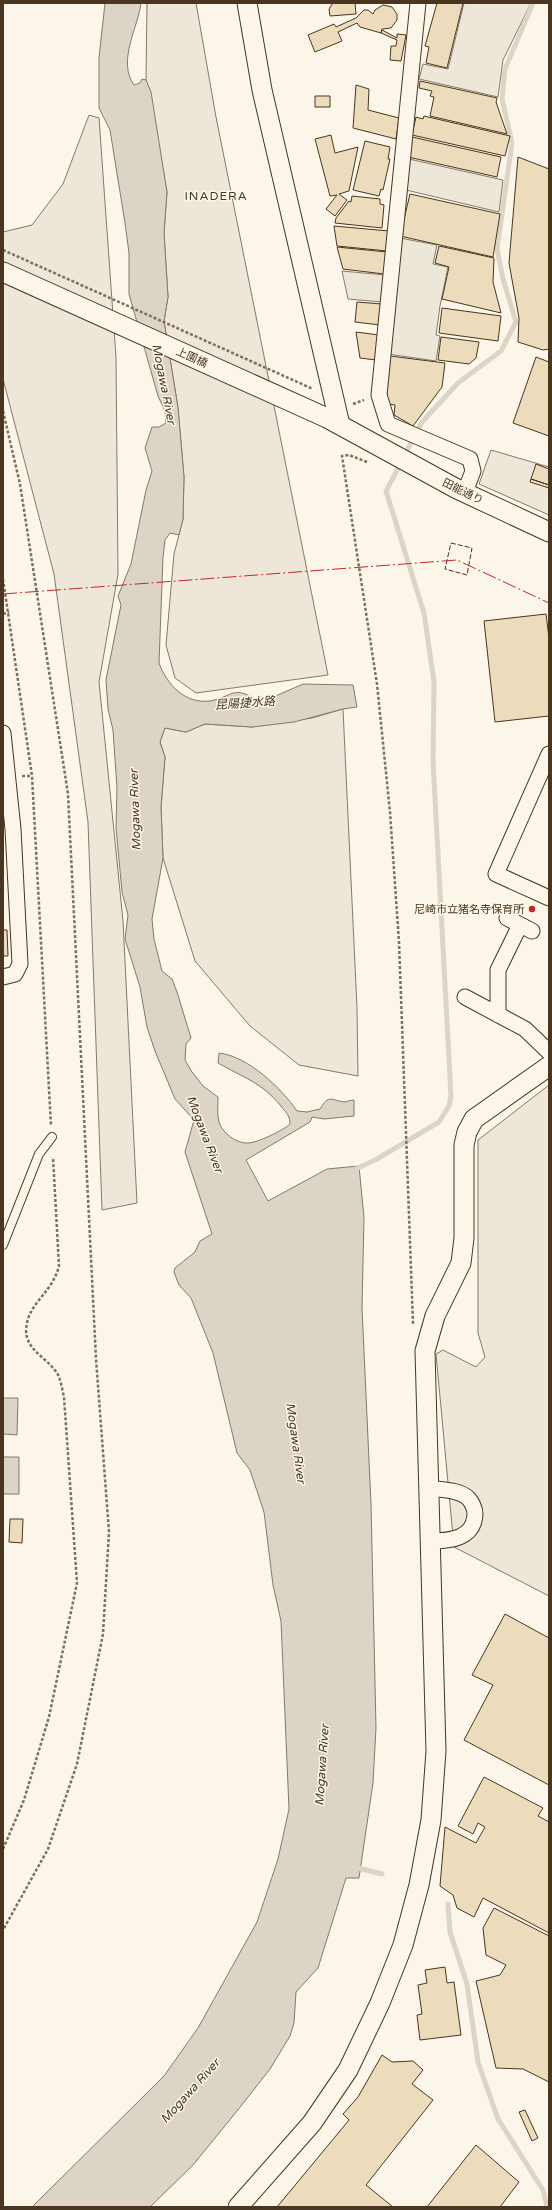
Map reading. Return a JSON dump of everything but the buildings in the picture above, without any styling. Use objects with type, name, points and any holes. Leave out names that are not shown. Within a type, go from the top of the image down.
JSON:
[{"type":"street","points":[[247,3],[262,90],[333,422]]},
{"type":"street","points":[[418,3],[379,394],[388,424],[470,459],[473,471],[465,492]]},
{"type":"street","name":"上園橋","points":[[3,272],[333,422],[374,455]]},
{"type":"street","name":"田能通り","points":[[374,455],[465,492],[549,532]]},
{"type":"street","points":[[3,733],[9,863],[20,964],[15,974],[3,977]]},
{"type":"street","points":[[549,754],[496,874],[549,898]]},
{"type":"street","points":[[498,1015],[498,970],[519,925]]},
{"type":"street","points":[[465,997],[525,1029],[549,1052]]},
{"type":"street","points":[[238,2207],[312,2123],[348,2070],[380,2003],[403,1945],[419,1885],[431,1820],[436,1751],[425,1351],[435,1316],[460,1263],[464,1238],[464,1146],[467,1132],[474,1119],[549,1066]]},
{"type":"street","points":[[428,1488],[454,1492],[467,1498],[475,1508],[474,1521],[468,1533],[451,1540],[430,1541]]},
{"type":"lane","points":[[3,1245],[39,1154],[52,1138]]},
{"type":"path","points":[[3,250],[318,391]]},
{"type":"path","points":[[350,404],[379,394]]},
{"type":"path","points":[[3,411],[20,484],[68,794],[95,1343],[109,1532],[103,1634],[77,1764],[48,1849],[3,1930]]},
{"type":"path","points":[[374,455],[342,456],[377,684],[390,812],[399,942],[413,1332]]},
{"type":"path","points":[[3,579],[32,776],[59,1266],[56,1280],[28,1318],[26,1332],[30,1346],[58,1374],[64,1397],[77,1583],[49,1717],[24,1800],[3,1849]]},
{"type":"path","points":[[3,614],[9,612]]},
{"type":"shaded area","points":[[147,3],[196,3],[216,117],[328,675],[196,693],[175,678],[166,645],[174,554],[183,519],[184,477],[178,408],[164,321],[168,297],[164,233],[167,192],[146,80]]},
{"type":"shaded area","points":[[464,3],[531,3],[503,60],[498,97],[419,79],[423,64],[448,69]]},
{"type":"shaded area","points":[[89,115],[99,118],[116,357],[118,574],[99,682],[123,921],[137,1203],[102,1210],[88,822],[54,574],[3,379],[3,232],[32,225],[63,184]]},
{"type":"shaded area","points":[[409,159],[503,180],[499,212],[406,190]]},
{"type":"shaded area","points":[[400,238],[437,245],[433,264],[448,267],[436,335],[440,336],[436,361],[388,354]]},
{"type":"shaded area","points":[[342,271],[385,275],[382,302],[348,299]]},
{"type":"shaded area","points":[[491,450],[549,467],[549,515],[479,484]]},
{"type":"shaded area","points":[[343,709],[357,1008],[358,1076],[299,1065],[250,1026],[195,961],[163,858],[161,807],[165,757],[160,742],[165,728],[186,732],[205,724],[252,727],[312,718]]},
{"type":"shaded area","points":[[549,1085],[549,1596],[454,1547],[436,1354],[443,1350],[476,1367],[485,1357],[478,1333],[478,1140]]},
{"type":"water","points":[[105,3],[141,3],[128,55],[129,76],[134,85],[140,83],[142,79],[146,80],[151,92],[167,192],[164,233],[168,297],[164,321],[178,408],[184,477],[183,519],[179,535],[170,533],[165,540],[159,663],[167,679],[178,691],[185,696],[201,701],[210,701],[238,692],[243,693],[257,701],[278,695],[303,684],[353,685],[357,707],[343,709],[294,722],[252,727],[205,724],[186,732],[165,728],[160,742],[165,757],[161,807],[163,858],[152,919],[154,939],[162,971],[172,979],[191,1038],[186,1044],[185,1060],[203,1086],[218,1097],[219,1122],[223,1130],[230,1137],[244,1143],[264,1139],[282,1130],[290,1124],[290,1121],[281,1106],[266,1091],[252,1081],[218,1063],[219,1053],[230,1055],[241,1060],[263,1075],[283,1093],[297,1111],[307,1112],[320,1109],[326,1101],[330,1099],[344,1102],[354,1100],[354,1116],[324,1119],[312,1117],[310,1122],[246,1160],[268,1201],[327,1169],[359,1166],[364,1218],[362,1308],[371,1504],[376,1728],[373,1783],[359,1878],[346,1878],[318,1968],[296,1992],[294,2023],[290,2036],[270,2069],[193,2165],[150,2207],[32,2207],[164,2076],[198,2028],[257,1922],[278,1859],[289,1809],[281,1621],[273,1585],[264,1512],[250,1470],[237,1453],[213,1353],[191,1298],[179,1285],[174,1272],[175,1268],[195,1252],[200,1241],[212,1234],[185,1152],[194,1120],[175,1099],[155,1051],[147,1027],[140,987],[125,939],[128,915],[122,892],[116,828],[117,788],[113,730],[108,709],[106,680],[121,605],[118,596],[131,564],[146,490],[152,471],[145,448],[152,427],[159,427],[166,423],[165,411],[158,396],[129,294],[129,253],[110,130],[99,108],[99,58]]},
{"type":"water","points":[[3,1398],[18,1398],[17,1435],[3,1434]]},
{"type":"water","points":[[3,1457],[19,1457],[19,1494],[3,1494]]},
{"type":"waterway","points":[[404,456],[422,422],[458,383],[501,351],[516,322],[503,279],[497,249],[512,143],[502,99],[505,69],[533,3]]},
{"type":"waterway","points":[[354,1170],[377,1159],[439,1122],[449,1106],[451,1096],[433,761],[434,682],[424,613],[386,491],[401,463]]},
{"type":"waterway","points":[[354,1867],[382,1874]]},
{"type":"waterway","points":[[448,1904],[450,1932],[467,1984],[478,2062],[498,2119],[543,2190],[547,2207]]},
{"type":"fence","points":[[451,543],[472,548],[467,575],[445,569],[451,543]]},
{"type":"power","points":[[3,594],[457,560],[549,603]]},
{"type":"place","name":"尼崎市立猪名寺保育所","points":[[532,909]]},
{"type":"district","name":"INADERA","points":[[216,196]]},
{"type":"water label","name":"Mogawa River","points":[[164,384]]},
{"type":"water label","name":"昆陽捷水路","points":[[245,703]]},
{"type":"water label","name":"Mogawa River","points":[[135,810]]},
{"type":"water label","name":"Mogawa River","points":[[205,1134]]},
{"type":"water label","name":"Mogawa River","points":[[296,1443]]},
{"type":"water label","name":"Mogawa River","points":[[322,1765]]},
{"type":"water label","name":"Mogawa River","points":[[190,2091]]}]
